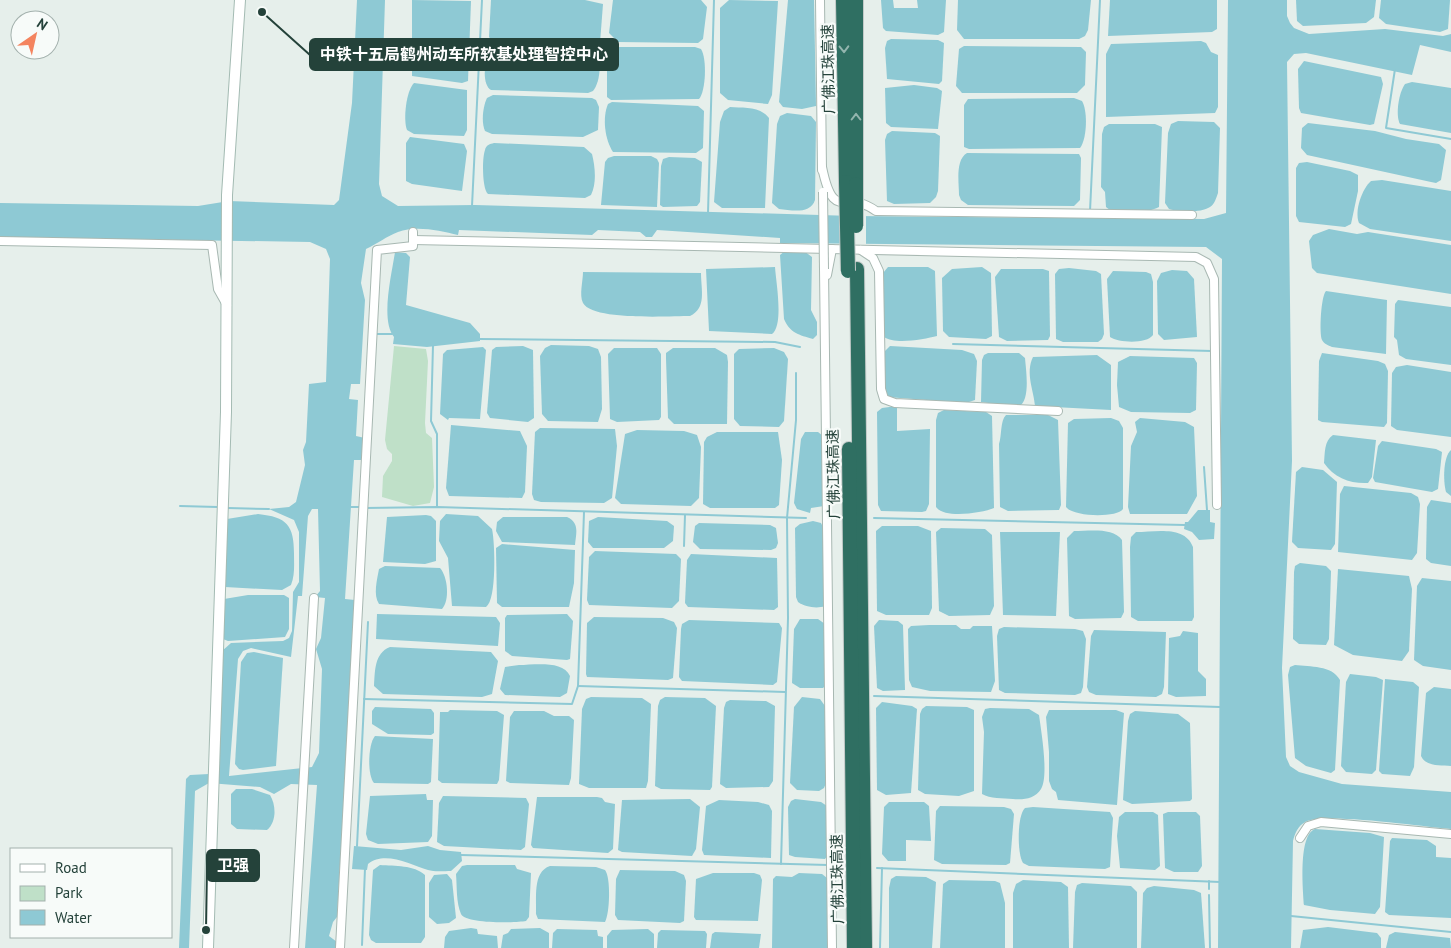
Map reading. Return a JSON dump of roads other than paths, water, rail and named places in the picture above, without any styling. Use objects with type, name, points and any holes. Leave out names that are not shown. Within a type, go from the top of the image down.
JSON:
[{"type":"highway","name":"广佛江珠高速","points":[[844,0],[851,183],[865,948]]},
{"type":"highway","name":"广佛江珠高速","points":[[851,183],[856,0]]},
{"type":"highway","name":"广佛江珠高速","points":[[852,270],[854,948]]},
{"type":"street","points":[[208,948],[228,307],[227,195],[240,0]]},
{"type":"street","points":[[820,0],[832,948]]},
{"type":"street","points":[[822,167],[828,191],[832,198],[840,203],[863,204],[876,210],[1192,214]]},
{"type":"street","points":[[340,948],[360,606],[377,250],[413,246],[413,236],[856,250],[1196,257],[1207,263],[1214,279],[1217,505]]},
{"type":"street","points":[[0,241],[212,245],[218,289],[228,307]]},
{"type":"street","points":[[824,292],[832,249]]},
{"type":"street","points":[[856,250],[873,258],[879,271],[880,389],[884,400],[895,403],[1058,411]]},
{"type":"street","points":[[294,948],[314,598]]},
{"type":"street","points":[[1300,838],[1308,826],[1321,822],[1451,834]]},
{"type":"water","points":[[357,0],[385,0],[379,184],[382,196],[398,206],[475,205],[853,216],[1204,219],[1226,213],[1228,0],[1287,0],[1287,16],[1290,23],[1294,28],[1309,34],[1385,29],[1443,36],[1451,34],[1451,52],[1420,45],[1412,75],[1306,53],[1294,54],[1287,62],[1292,461],[1282,668],[1286,757],[1290,766],[1299,772],[1342,784],[1451,792],[1451,829],[1352,819],[1316,819],[1305,822],[1297,830],[1293,841],[1291,948],[1218,948],[1222,259],[1206,247],[780,243],[780,238],[657,230],[652,237],[646,237],[640,232],[598,230],[592,235],[459,230],[458,235],[428,229],[413,229],[394,234],[366,249],[361,283],[365,300],[360,384],[351,384],[349,399],[358,400],[356,436],[365,438],[363,460],[354,460],[345,599],[355,600],[337,917],[333,922],[329,936],[337,942],[337,948],[305,948],[317,785],[291,784],[274,794],[260,787],[209,783],[195,791],[189,948],[179,948],[186,779],[190,775],[209,774],[219,769],[222,651],[231,643],[283,641],[289,638],[292,631],[293,592],[299,582],[299,532],[294,520],[269,509],[289,507],[296,502],[305,465],[303,450],[306,442],[309,384],[326,382],[330,259],[326,249],[310,242],[0,237],[0,203],[198,206],[229,201],[334,205],[339,200],[352,103]],"holes":[[[312,509],[318,509],[320,591],[315,597],[325,598],[321,638],[316,649],[322,669],[319,753],[312,767],[229,776],[238,659],[243,651],[251,648],[291,657],[298,596],[302,596],[308,516]]]},
{"type":"water","points":[[412,0],[471,1],[468,81],[462,83],[412,76]]},
{"type":"water","points":[[491,0],[585,0],[603,4],[600,43],[595,45],[493,42],[489,37]]},
{"type":"water","points":[[613,0],[701,0],[707,7],[703,39],[698,43],[618,42],[609,33]]},
{"type":"water","points":[[729,0],[778,1],[772,95],[768,104],[728,100],[720,93],[720,8]]},
{"type":"water","points":[[788,0],[814,0],[816,106],[802,109],[783,107],[779,102]]},
{"type":"water","points":[[881,0],[893,0],[894,8],[918,8],[917,0],[946,0],[944,32],[938,35],[886,31],[883,28]]},
{"type":"water","points":[[958,0],[1091,0],[1088,30],[1085,36],[1079,39],[964,39],[957,30]]},
{"type":"water","points":[[1110,0],[1217,0],[1217,29],[1212,32],[1108,36]]},
{"type":"water","points":[[1296,0],[1376,0],[1374,17],[1366,23],[1303,26],[1297,21]]},
{"type":"water","points":[[1381,0],[1450,0],[1448,29],[1440,32],[1386,24],[1379,18]]},
{"type":"water","points":[[891,39],[938,40],[944,43],[942,81],[939,84],[887,79],[885,48],[887,41]]},
{"type":"water","points":[[1201,41],[1206,43],[1211,52],[1218,55],[1218,107],[1215,113],[1106,117],[1106,54],[1111,44]]},
{"type":"water","points":[[964,46],[1081,47],[1086,52],[1085,85],[1077,93],[962,93],[956,86],[959,49]]},
{"type":"water","points":[[619,47],[695,47],[701,49],[703,53],[705,67],[703,89],[699,99],[611,100],[607,97],[607,59],[611,49]]},
{"type":"water","points":[[493,49],[594,52],[599,60],[600,71],[597,83],[593,91],[588,93],[491,90],[486,82],[485,70],[487,58]]},
{"type":"water","points":[[1304,61],[1381,77],[1383,84],[1374,124],[1370,125],[1301,113],[1299,108],[1298,69]]},
{"type":"water","points":[[1412,82],[1451,88],[1451,133],[1400,124],[1398,104],[1401,92],[1405,84]]},
{"type":"water","points":[[414,83],[467,90],[467,130],[464,136],[414,134],[407,130],[405,120],[406,106],[409,92]]},
{"type":"water","points":[[914,85],[937,88],[942,91],[938,129],[891,127],[886,123],[885,88]]},
{"type":"water","points":[[493,95],[592,98],[596,100],[599,107],[598,130],[583,137],[492,134],[485,131],[483,119],[487,98]]},
{"type":"water","points":[[1074,98],[1082,101],[1086,118],[1084,138],[1080,148],[969,149],[964,147],[964,105],[968,99]]},
{"type":"water","points":[[612,102],[698,106],[704,111],[703,148],[696,153],[613,152],[605,129],[606,110],[608,104]]},
{"type":"water","points":[[730,107],[761,111],[769,118],[765,208],[722,208],[714,202],[720,122],[724,111]]},
{"type":"water","points":[[787,113],[811,116],[816,122],[815,200],[813,205],[805,210],[779,209],[772,203],[777,124],[780,116]]},
{"type":"water","points":[[1178,121],[1214,122],[1220,128],[1218,193],[1213,204],[1206,209],[1178,211],[1169,209],[1165,203],[1168,133],[1171,124]]},
{"type":"water","points":[[1308,123],[1375,131],[1406,139],[1439,144],[1446,150],[1441,180],[1436,183],[1307,155],[1301,148],[1302,128]]},
{"type":"water","points":[[1109,124],[1155,124],[1162,127],[1159,207],[1147,211],[1124,213],[1106,207],[1105,192],[1101,187],[1102,134],[1104,127]]},
{"type":"water","points":[[892,131],[935,133],[940,136],[938,191],[936,197],[930,203],[894,204],[887,201],[885,140],[887,134]]},
{"type":"water","points":[[410,137],[464,144],[467,151],[462,191],[412,184],[406,181],[406,143]]},
{"type":"water","points":[[494,143],[584,147],[592,154],[594,164],[595,180],[591,195],[585,198],[488,194],[484,180],[483,160],[486,147]]},
{"type":"water","points":[[967,153],[1079,154],[1081,158],[1080,200],[1074,206],[968,205],[961,200],[959,195],[958,178],[959,166],[963,156]]},
{"type":"water","points":[[614,156],[651,156],[657,159],[659,163],[657,207],[601,205],[605,162],[608,158]]},
{"type":"water","points":[[669,157],[695,158],[702,162],[700,202],[697,206],[663,207],[660,205],[661,166],[663,159]]},
{"type":"water","points":[[1307,162],[1350,171],[1358,175],[1358,191],[1351,224],[1345,227],[1299,222],[1296,216],[1296,168],[1299,163]]},
{"type":"water","points":[[1382,180],[1451,191],[1451,241],[1370,229],[1359,223],[1358,207],[1365,189],[1371,181]]},
{"type":"water","points":[[1329,229],[1357,234],[1368,232],[1451,245],[1451,294],[1317,273],[1312,268],[1309,241],[1313,235]]},
{"type":"water","points":[[785,251],[804,251],[812,257],[811,310],[817,322],[817,335],[813,339],[799,335],[786,324],[784,319],[780,255]]},
{"type":"water","points":[[395,252],[406,253],[410,257],[406,305],[470,323],[480,334],[480,341],[427,347],[393,344],[394,337],[390,329],[387,308]]},
{"type":"water","points":[[775,267],[778,292],[778,322],[772,334],[709,331],[706,269]]},
{"type":"water","points":[[888,267],[928,267],[935,271],[937,336],[902,341],[895,341],[884,337],[883,273]]},
{"type":"water","points":[[982,267],[991,273],[992,336],[986,339],[949,337],[943,331],[942,278],[952,269]]},
{"type":"water","points":[[1069,268],[1096,271],[1101,274],[1104,334],[1098,342],[1063,342],[1056,339],[1055,274],[1059,269]]},
{"type":"water","points":[[1001,269],[1043,269],[1049,271],[1050,336],[1048,340],[1007,341],[999,337],[995,277]]},
{"type":"water","points":[[1172,270],[1187,271],[1194,279],[1197,337],[1164,340],[1158,334],[1157,281],[1161,273]]},
{"type":"water","points":[[1113,271],[1146,272],[1151,274],[1153,282],[1153,335],[1150,338],[1133,342],[1110,337],[1107,279]]},
{"type":"water","points":[[583,272],[701,273],[701,303],[695,313],[690,316],[650,317],[601,313],[590,309],[583,303],[581,292]]},
{"type":"water","points":[[1326,291],[1387,300],[1386,354],[1332,347],[1322,340],[1322,307]]},
{"type":"water","points":[[1398,300],[1451,307],[1451,365],[1406,359],[1399,355],[1397,340],[1394,337],[1395,304]]},
{"type":"water","points":[[551,345],[589,346],[598,349],[601,357],[602,409],[598,422],[548,421],[542,414],[540,356],[545,348]]},
{"type":"water","points":[[523,346],[533,350],[534,418],[528,422],[490,418],[487,413],[492,350],[496,347]]},
{"type":"water","points":[[890,346],[962,350],[974,354],[977,361],[975,400],[966,403],[887,397],[884,393],[884,352]]},
{"type":"water","points":[[483,347],[486,350],[480,419],[449,418],[448,420],[440,414],[443,354],[447,350]]},
{"type":"water","points":[[614,348],[657,348],[661,354],[661,417],[659,420],[617,422],[610,419],[608,354]]},
{"type":"water","points":[[673,348],[715,348],[727,355],[727,424],[674,424],[668,418],[666,353]]},
{"type":"water","points":[[774,348],[784,352],[788,359],[784,421],[779,427],[740,426],[734,419],[734,354],[739,349]]},
{"type":"water","points":[[988,353],[1019,353],[1025,358],[1027,377],[1025,399],[1018,407],[981,402],[982,360],[984,355]]},
{"type":"water","points":[[1322,353],[1378,361],[1385,364],[1388,371],[1387,423],[1384,427],[1322,422],[1318,420],[1319,361]]},
{"type":"water","points":[[1097,355],[1111,365],[1111,410],[1035,406],[1030,376],[1033,357]]},
{"type":"water","points":[[1130,356],[1194,358],[1197,363],[1196,410],[1190,413],[1131,412],[1119,407],[1117,385],[1118,362]]},
{"type":"water","points":[[1407,365],[1451,372],[1451,437],[1397,430],[1391,426],[1392,373],[1396,367]]},
{"type":"water","points":[[897,406],[897,431],[930,429],[929,504],[926,511],[881,511],[878,505],[877,412],[882,408]]},
{"type":"water","points":[[944,410],[986,412],[992,416],[994,508],[981,512],[955,514],[940,511],[936,507],[936,420],[938,413]]},
{"type":"water","points":[[1006,415],[1048,415],[1058,420],[1061,505],[1059,510],[1008,511],[1000,507],[999,444],[1003,421]]},
{"type":"water","points":[[1111,418],[1119,421],[1123,428],[1123,509],[1113,514],[1104,515],[1077,513],[1066,507],[1068,423],[1074,419]]},
{"type":"water","points":[[1140,418],[1185,422],[1194,427],[1197,496],[1187,514],[1130,514],[1128,507],[1131,446],[1137,432],[1135,422]]},
{"type":"water","points":[[451,425],[520,431],[527,446],[525,492],[522,498],[449,496],[446,488]]},
{"type":"water","points":[[540,428],[615,429],[617,446],[612,498],[604,503],[541,502],[534,500],[532,494],[535,432]]},
{"type":"water","points":[[637,430],[684,431],[697,435],[701,447],[699,498],[691,506],[621,504],[615,498],[625,434]]},
{"type":"water","points":[[717,432],[778,432],[782,460],[779,505],[775,508],[710,508],[703,504],[704,442],[707,437]]},
{"type":"water","points":[[805,432],[818,432],[823,436],[824,506],[811,508],[810,513],[797,509],[794,503],[801,439]]},
{"type":"water","points":[[1333,435],[1376,440],[1372,477],[1368,483],[1343,479],[1333,473],[1324,463],[1326,444]]},
{"type":"water","points":[[1382,441],[1436,449],[1442,452],[1438,489],[1432,492],[1375,482],[1373,478],[1378,446]]},
{"type":"water","points":[[1451,450],[1451,496],[1446,492],[1444,476],[1446,458]]},
{"type":"water","points":[[1302,467],[1323,470],[1337,482],[1335,544],[1331,550],[1298,548],[1292,542],[1296,472]]},
{"type":"water","points":[[1344,486],[1411,493],[1418,497],[1420,504],[1417,553],[1412,560],[1338,552],[1340,494]]},
{"type":"water","points":[[1431,500],[1451,503],[1451,566],[1431,563],[1426,559],[1427,507]]},
{"type":"water","points":[[1198,510],[1210,510],[1210,522],[1215,523],[1214,539],[1199,540],[1192,532],[1184,529],[1185,522],[1188,522]]},
{"type":"water","points":[[258,514],[276,517],[287,524],[290,529],[294,544],[294,574],[291,585],[282,590],[225,587],[227,519]]},
{"type":"water","points":[[446,514],[478,516],[492,529],[494,583],[490,602],[486,607],[452,606],[448,558],[439,541],[440,521]]},
{"type":"water","points":[[431,516],[436,521],[436,561],[425,564],[383,562],[387,517]]},
{"type":"water","points":[[503,517],[567,517],[576,525],[575,545],[502,542],[496,531],[497,522]]},
{"type":"water","points":[[598,517],[667,521],[674,526],[673,541],[664,548],[593,548],[588,542],[589,521]]},
{"type":"water","points":[[813,521],[821,523],[824,529],[825,606],[818,607],[801,604],[796,597],[795,528],[800,524]]},
{"type":"water","points":[[699,523],[770,525],[776,528],[778,543],[776,548],[771,550],[700,549],[693,542],[695,526]]},
{"type":"water","points":[[882,526],[918,526],[931,531],[932,608],[929,615],[886,615],[877,611],[876,531]]},
{"type":"water","points":[[941,528],[985,529],[992,535],[994,606],[990,615],[949,616],[939,611],[936,532]]},
{"type":"water","points":[[1074,531],[1107,531],[1122,540],[1124,612],[1121,618],[1075,619],[1069,616],[1067,538]]},
{"type":"water","points":[[1169,531],[1183,535],[1189,540],[1193,547],[1194,617],[1192,621],[1138,621],[1131,617],[1130,547],[1131,537],[1136,532]]},
{"type":"water","points":[[1000,532],[1060,532],[1056,616],[1003,615]]},
{"type":"water","points":[[502,544],[575,550],[574,583],[569,607],[502,607],[497,603],[496,548]]},
{"type":"water","points":[[595,551],[676,554],[681,559],[679,601],[672,608],[589,605],[587,600],[589,557]]},
{"type":"water","points":[[691,554],[777,558],[778,607],[774,610],[688,607],[685,603],[687,560]]},
{"type":"water","points":[[1300,563],[1326,566],[1331,571],[1329,639],[1326,645],[1299,644],[1293,639],[1294,572],[1295,566]]},
{"type":"water","points":[[385,566],[440,568],[445,577],[447,589],[445,605],[442,609],[379,604],[376,592],[379,569]]},
{"type":"water","points":[[1338,569],[1409,576],[1412,589],[1409,651],[1402,661],[1353,655],[1334,645]]},
{"type":"water","points":[[1422,578],[1451,581],[1451,670],[1423,666],[1414,660],[1417,586]]},
{"type":"water","points":[[248,595],[284,595],[289,598],[289,629],[285,637],[228,641],[223,639],[224,599]]},
{"type":"water","points":[[377,614],[496,617],[500,623],[498,646],[376,639]]},
{"type":"water","points":[[567,614],[573,621],[570,659],[512,656],[505,651],[505,618],[507,615]]},
{"type":"water","points":[[594,617],[663,618],[674,622],[677,628],[673,678],[668,680],[587,677],[587,623]]},
{"type":"water","points":[[800,619],[818,619],[825,624],[826,685],[823,688],[800,688],[792,683],[794,629]]},
{"type":"water","points":[[689,620],[779,623],[782,628],[777,682],[773,685],[682,681],[679,677],[681,629],[682,624]]},
{"type":"water","points":[[879,620],[898,621],[903,625],[905,690],[883,691],[877,688],[874,626]]},
{"type":"water","points":[[956,625],[961,629],[970,629],[973,626],[992,626],[995,681],[991,692],[930,691],[912,687],[909,680],[908,629],[911,626]]},
{"type":"water","points":[[1004,627],[1075,629],[1083,631],[1086,639],[1081,693],[1075,695],[1005,693],[999,690],[997,636],[999,629]]},
{"type":"water","points":[[1094,630],[1166,632],[1164,687],[1162,694],[1156,697],[1096,695],[1089,692],[1087,687],[1091,636]]},
{"type":"water","points":[[1183,631],[1198,633],[1198,671],[1206,679],[1206,696],[1176,697],[1168,694],[1169,638],[1180,636]]},
{"type":"water","points":[[390,647],[491,652],[498,661],[492,694],[482,697],[383,694],[374,686],[375,669],[378,658]]},
{"type":"water","points":[[254,652],[283,658],[276,766],[243,770],[239,769],[235,764],[241,662],[247,653]]},
{"type":"water","points":[[548,664],[561,668],[570,676],[567,693],[560,697],[505,695],[500,689],[505,667]]},
{"type":"water","points":[[1295,665],[1326,669],[1340,680],[1335,770],[1331,773],[1306,766],[1295,758],[1288,675],[1290,667]]},
{"type":"water","points":[[1350,674],[1376,677],[1383,680],[1376,770],[1372,774],[1346,772],[1341,766],[1346,682]]},
{"type":"water","points":[[1385,679],[1413,682],[1419,687],[1414,767],[1410,776],[1382,774],[1379,771]]},
{"type":"water","points":[[1434,687],[1451,689],[1451,766],[1430,764],[1423,760],[1421,756],[1426,693]]},
{"type":"water","points":[[591,697],[642,698],[651,704],[648,781],[646,788],[589,788],[579,784],[582,709],[586,699]]},
{"type":"water","points":[[665,697],[705,698],[716,706],[712,787],[710,790],[661,789],[655,786],[658,706],[660,700]]},
{"type":"water","points":[[802,697],[820,699],[825,706],[826,783],[824,788],[819,791],[797,790],[790,783],[794,707]]},
{"type":"water","points":[[730,700],[766,701],[775,706],[773,781],[769,787],[726,788],[720,784],[724,708],[726,702]]},
{"type":"water","points":[[882,702],[912,706],[917,709],[911,793],[886,795],[877,790],[876,708]]},
{"type":"water","points":[[926,706],[967,707],[974,710],[974,791],[959,796],[925,794],[918,790],[920,714]]},
{"type":"water","points":[[375,707],[431,709],[434,713],[434,733],[431,735],[388,734],[372,724],[372,711]]},
{"type":"water","points":[[985,709],[1029,709],[1039,715],[1044,753],[1044,774],[1041,789],[1032,797],[1025,799],[993,798],[982,794],[984,732],[982,717]]},
{"type":"water","points":[[450,710],[497,711],[504,715],[499,780],[497,784],[442,783],[438,780],[440,712],[448,712]]},
{"type":"water","points":[[1049,710],[1116,710],[1124,713],[1117,805],[1058,800],[1056,792],[1052,789],[1049,781],[1046,717]]},
{"type":"water","points":[[514,711],[544,711],[554,716],[569,716],[574,720],[569,785],[510,783],[506,781],[510,717]]},
{"type":"water","points":[[1135,711],[1178,714],[1190,723],[1192,799],[1190,801],[1132,804],[1123,800],[1128,721],[1130,714]]},
{"type":"water","points":[[375,736],[433,739],[431,782],[428,784],[374,783],[370,773],[369,760]]},
{"type":"water","points":[[236,789],[252,789],[270,795],[273,803],[274,818],[267,830],[237,829],[231,824],[231,794]]},
{"type":"water","points":[[426,794],[427,800],[433,800],[432,836],[428,842],[378,844],[368,840],[366,834],[370,796]]},
{"type":"water","points":[[443,796],[526,798],[529,804],[525,847],[521,850],[444,846],[437,842],[439,803]]},
{"type":"water","points":[[537,797],[597,797],[602,798],[605,802],[615,804],[613,849],[608,853],[533,848],[531,845]]},
{"type":"water","points":[[690,799],[700,807],[696,849],[692,856],[622,852],[618,850],[622,800]]},
{"type":"water","points":[[795,799],[821,802],[827,806],[828,855],[825,859],[789,855],[788,807],[791,801]]},
{"type":"water","points":[[719,800],[758,802],[769,805],[772,811],[771,858],[704,855],[702,850],[706,806]]},
{"type":"water","points":[[889,802],[924,802],[929,806],[931,841],[906,840],[906,861],[888,861],[882,854],[884,807]]},
{"type":"water","points":[[940,806],[1004,807],[1011,809],[1014,814],[1010,863],[1006,865],[942,864],[934,860],[936,811]]},
{"type":"water","points":[[1025,808],[1110,812],[1113,818],[1110,867],[1105,869],[1029,866],[1023,863],[1019,843],[1020,818]]},
{"type":"water","points":[[1125,812],[1153,812],[1158,815],[1160,866],[1155,870],[1120,868],[1117,836],[1119,817]]},
{"type":"water","points":[[1168,812],[1196,812],[1200,816],[1202,866],[1198,872],[1174,872],[1165,868],[1163,814]]},
{"type":"water","points":[[1315,829],[1370,833],[1384,837],[1380,907],[1375,914],[1330,910],[1304,905],[1304,851],[1310,833]]},
{"type":"water","points":[[1392,838],[1427,840],[1436,846],[1436,857],[1451,858],[1451,918],[1389,915],[1385,912],[1390,841]]},
{"type":"water","points":[[354,846],[401,850],[428,846],[440,850],[461,852],[462,861],[451,871],[430,871],[390,858],[375,860],[368,864],[367,870],[352,869]]},
{"type":"water","points":[[380,865],[415,869],[425,875],[425,937],[421,943],[376,943],[371,940],[369,935],[373,870]]},
{"type":"water","points":[[515,865],[517,869],[531,873],[529,917],[526,921],[481,921],[472,920],[461,914],[457,900],[456,874],[462,866]]},
{"type":"water","points":[[550,866],[596,867],[605,870],[609,896],[605,922],[538,919],[536,914],[536,894],[538,880],[544,869]]},
{"type":"water","points":[[620,870],[675,871],[684,875],[686,881],[684,921],[680,923],[618,920],[615,915],[616,879]]},
{"type":"water","points":[[713,873],[754,873],[760,875],[762,880],[758,921],[696,920],[694,917],[696,879]]},
{"type":"water","points":[[799,873],[822,874],[827,878],[829,948],[772,948],[773,879],[776,876],[792,877]]},
{"type":"water","points":[[447,874],[452,880],[456,918],[449,923],[437,924],[429,917],[429,883],[434,875]]},
{"type":"water","points":[[896,876],[926,877],[936,882],[932,948],[889,948],[889,888],[891,879]]},
{"type":"water","points":[[949,880],[995,881],[1000,883],[1005,903],[1005,948],[940,948],[943,884]]},
{"type":"water","points":[[1023,880],[1061,882],[1068,887],[1069,948],[1013,948],[1013,893],[1016,884]]},
{"type":"water","points":[[1082,883],[1131,886],[1137,892],[1137,948],[1073,948],[1075,892],[1077,885]]},
{"type":"water","points":[[1154,886],[1194,890],[1201,893],[1205,948],[1141,948],[1143,893],[1147,888]]},
{"type":"water","points":[[1328,927],[1377,933],[1381,938],[1381,948],[1300,948],[1303,930]]},
{"type":"water","points":[[540,928],[549,933],[549,948],[501,948],[503,935],[511,929]]},
{"type":"water","points":[[477,929],[478,934],[497,936],[498,948],[444,948],[445,937],[449,931]]},
{"type":"water","points":[[557,929],[597,930],[598,936],[603,937],[603,948],[552,948],[553,933]]},
{"type":"water","points":[[648,929],[654,934],[654,948],[607,948],[607,936],[612,930]]},
{"type":"water","points":[[661,930],[705,931],[707,934],[706,948],[657,948],[658,933]]},
{"type":"water","points":[[715,932],[761,934],[759,948],[710,948],[712,934]]},
{"type":"water","points":[[1395,932],[1450,938],[1451,948],[1386,948],[1389,935]]},
{"type":"waterway","points":[[472,206],[482,0]]},
{"type":"waterway","points":[[708,213],[714,0]]},
{"type":"waterway","points":[[1090,211],[1100,0]]},
{"type":"waterway","points":[[1395,69],[1386,128],[1451,139]]},
{"type":"waterway","points":[[374,334],[392,334]]},
{"type":"waterway","points":[[478,339],[775,342],[800,347]]},
{"type":"waterway","points":[[953,344],[1212,351]]},
{"type":"waterway","points":[[433,345],[431,421],[437,434],[437,507]]},
{"type":"waterway","points":[[781,864],[788,618],[787,518],[796,420],[796,373]]},
{"type":"waterway","points":[[1204,467],[1207,510]]},
{"type":"waterway","points":[[180,506],[217,507]]},
{"type":"waterway","points":[[350,507],[360,507]]},
{"type":"waterway","points":[[365,508],[437,507],[806,518]]},
{"type":"waterway","points":[[228,508],[269,509]]},
{"type":"waterway","points":[[364,699],[572,704],[578,686],[584,512]]},
{"type":"waterway","points":[[684,546],[685,515]]},
{"type":"waterway","points":[[874,518],[1185,525]]},
{"type":"waterway","points":[[357,846],[368,622]]},
{"type":"waterway","points":[[578,686],[785,692]]},
{"type":"waterway","points":[[874,696],[1220,707]]},
{"type":"waterway","points":[[461,855],[828,865]]},
{"type":"waterway","points":[[362,945],[365,868]]},
{"type":"waterway","points":[[877,868],[1220,882]]},
{"type":"waterway","points":[[880,948],[882,868]]},
{"type":"waterway","points":[[1209,881],[1209,889]]},
{"type":"waterway","points":[[1209,895],[1210,948]]},
{"type":"waterway","points":[[1291,916],[1451,932]]},
{"type":"place","name":"中铁十五局鹤州动车所软基处理智控中心","points":[[262,12]]},
{"type":"place","name":"卫强","points":[[206,930]]}]
